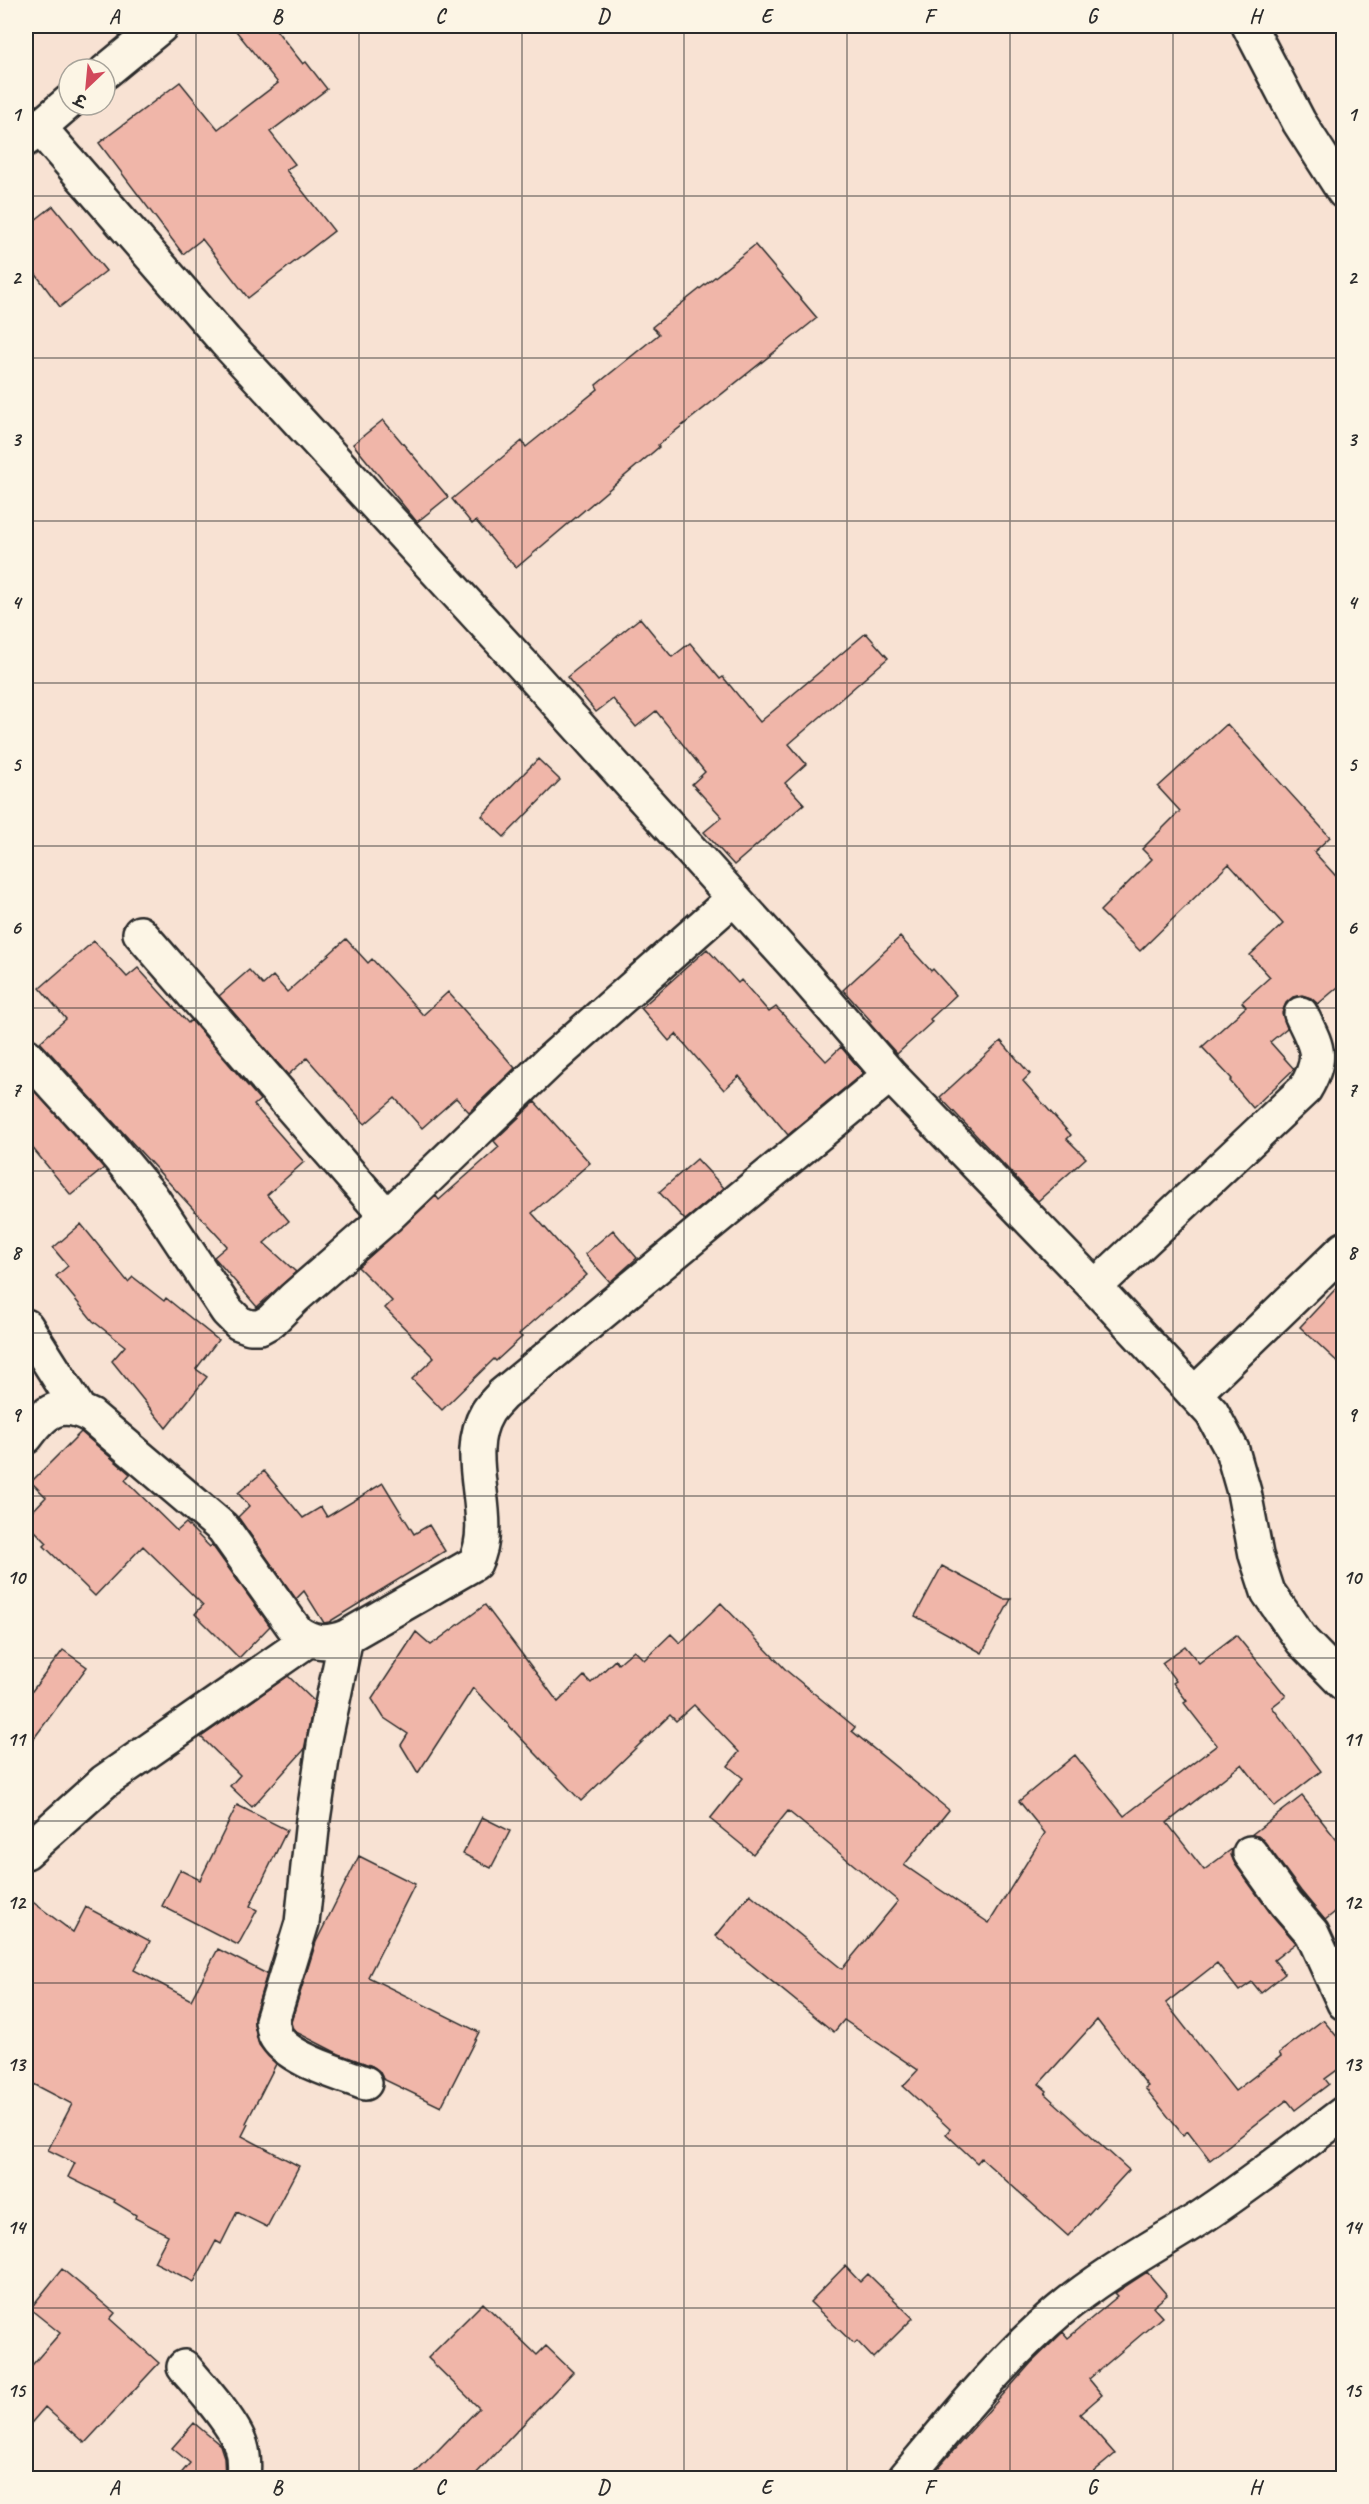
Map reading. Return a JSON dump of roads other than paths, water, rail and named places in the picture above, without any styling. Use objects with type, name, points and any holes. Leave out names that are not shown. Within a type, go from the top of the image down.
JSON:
[{"type":"street","points":[[117,62],[160,26]]},
{"type":"street","points":[[1249,26],[1299,122],[1344,192]]},
{"type":"street","points":[[57,112],[32,133],[524,666],[890,1075],[1095,1287],[1212,1413],[1232,1450],[1256,1555],[1268,1592],[1302,1641],[1344,1684]]},
{"type":"street","points":[[26,1055],[111,1148],[151,1196],[227,1311],[239,1323],[260,1327],[272,1321],[294,1298],[387,1217],[551,1060],[734,898]]},
{"type":"street","points":[[140,933],[387,1217]]},
{"type":"street","points":[[1095,1287],[1305,1089],[1316,1071],[1318,1057],[1315,1043],[1301,1014]]},
{"type":"street","points":[[26,1326],[78,1408],[140,1455],[224,1528],[297,1632],[308,1640],[320,1643],[331,1642],[346,1637],[475,1563],[481,1551],[483,1536],[477,1455],[479,1437],[486,1414],[502,1395],[890,1075]]},
{"type":"street","points":[[1194,1394],[1344,1249]]},
{"type":"street","points":[[26,1437],[37,1421],[52,1410],[63,1407],[78,1408]]},
{"type":"street","points":[[346,1637],[325,1739],[313,1820],[302,1923],[272,2021],[276,2036],[286,2048],[305,2059],[365,2083]]},
{"type":"street","points":[[26,1852],[105,1781],[308,1640]]},
{"type":"street","points":[[1250,1853],[1286,1903],[1312,1933],[1344,2003]]},
{"type":"street","points":[[905,2478],[980,2389],[1026,2341],[1060,2311],[1099,2279],[1201,2217],[1344,2113]]},
{"type":"street","points":[[184,2367],[214,2402],[241,2445],[243,2478]]}]
